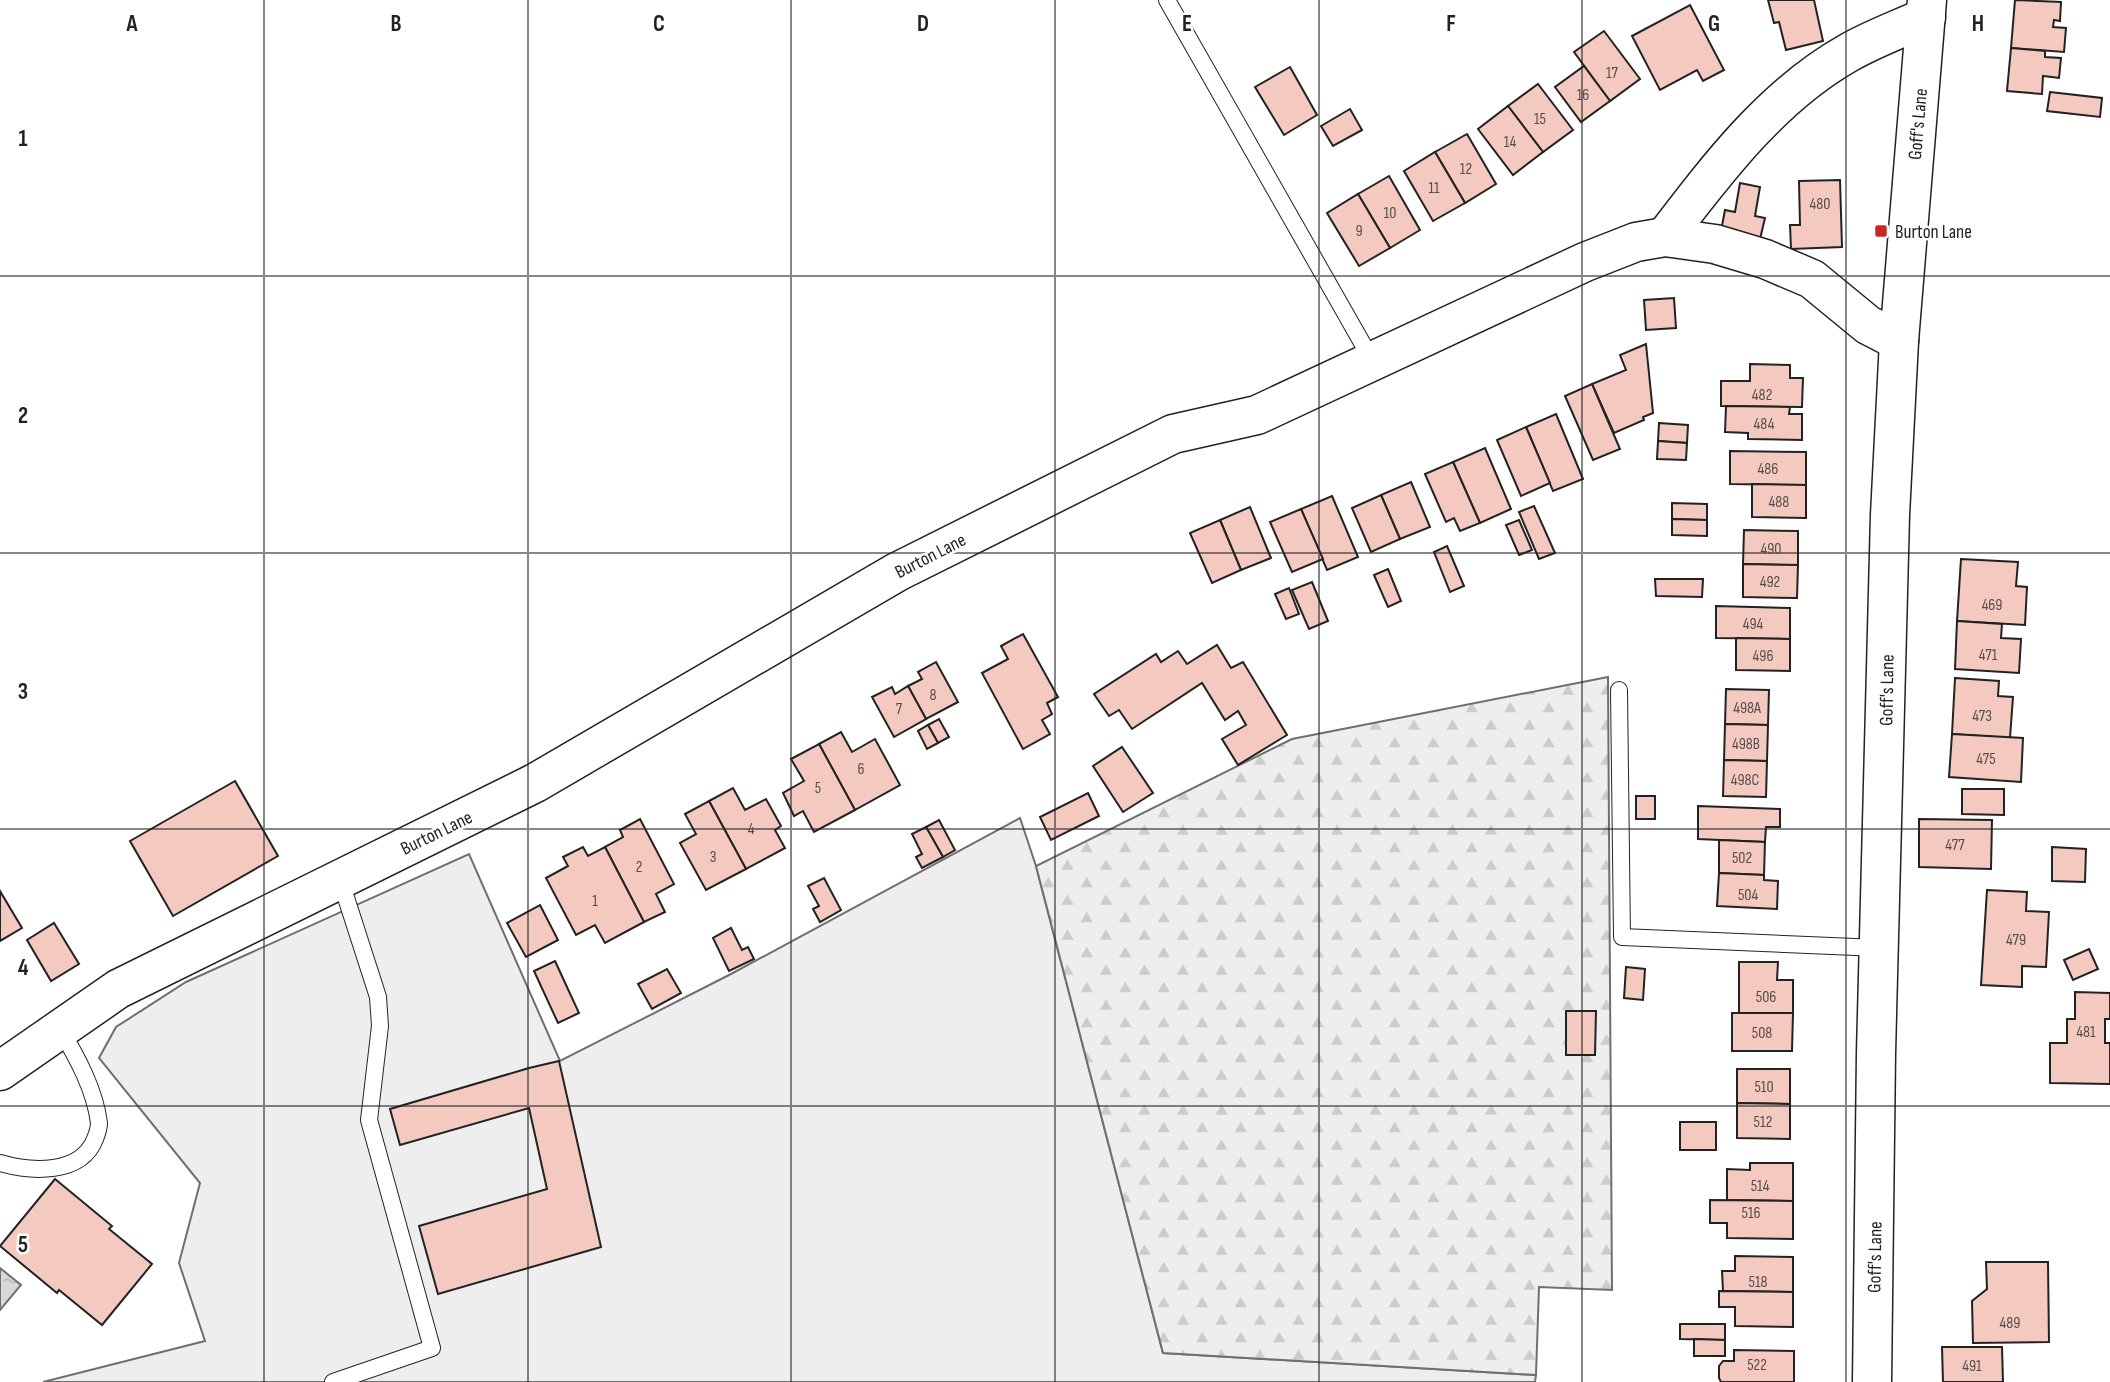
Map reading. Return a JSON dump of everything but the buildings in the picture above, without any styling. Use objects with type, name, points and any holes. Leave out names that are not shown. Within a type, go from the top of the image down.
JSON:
[{"type":"street","points":[[1665,237],[1774,108],[1806,80],[1849,52],[1926,9]]},
{"type":"street","name":"Goff's Lane","points":[[1872,1382],[1890,515],[1899,341],[1926,9]]},
{"type":"street","name":"Burton Lane","points":[[0,1071],[118,989],[535,783],[897,572],[1172,434],[1257,415],[1585,262],[1636,242],[1665,237],[1715,244],[1765,259],[1812,279],[1868,325],[1899,341]]},
{"type":"lane","points":[[1167,0],[1373,362]]},
{"type":"lane","points":[[1619,690],[1622,937],[1879,948]]},
{"type":"lane","points":[[333,1382],[432,1348],[369,1120],[380,1026],[378,997],[340,879]]},
{"type":"lane","points":[[0,1163],[23,1170],[47,1169],[74,1163],[92,1148],[100,1126],[78,1058],[60,1029]]},
{"type":"green space","points":[[1608,677],[1612,1290],[1539,1287],[1536,1375],[1163,1353],[1036,866],[1292,739]]},
{"type":"green space","points":[[1020,818],[1036,866],[1163,1353],[1536,1375],[1535,1382],[43,1382],[205,1341],[179,1263],[200,1183],[99,1058],[116,1027],[186,982],[469,854],[560,1061],[731,974]]},
{"type":"water","points":[[0,1268],[21,1285],[0,1310]]},
{"type":"place","name":"Burton Lane","points":[[1881,231]]}]
